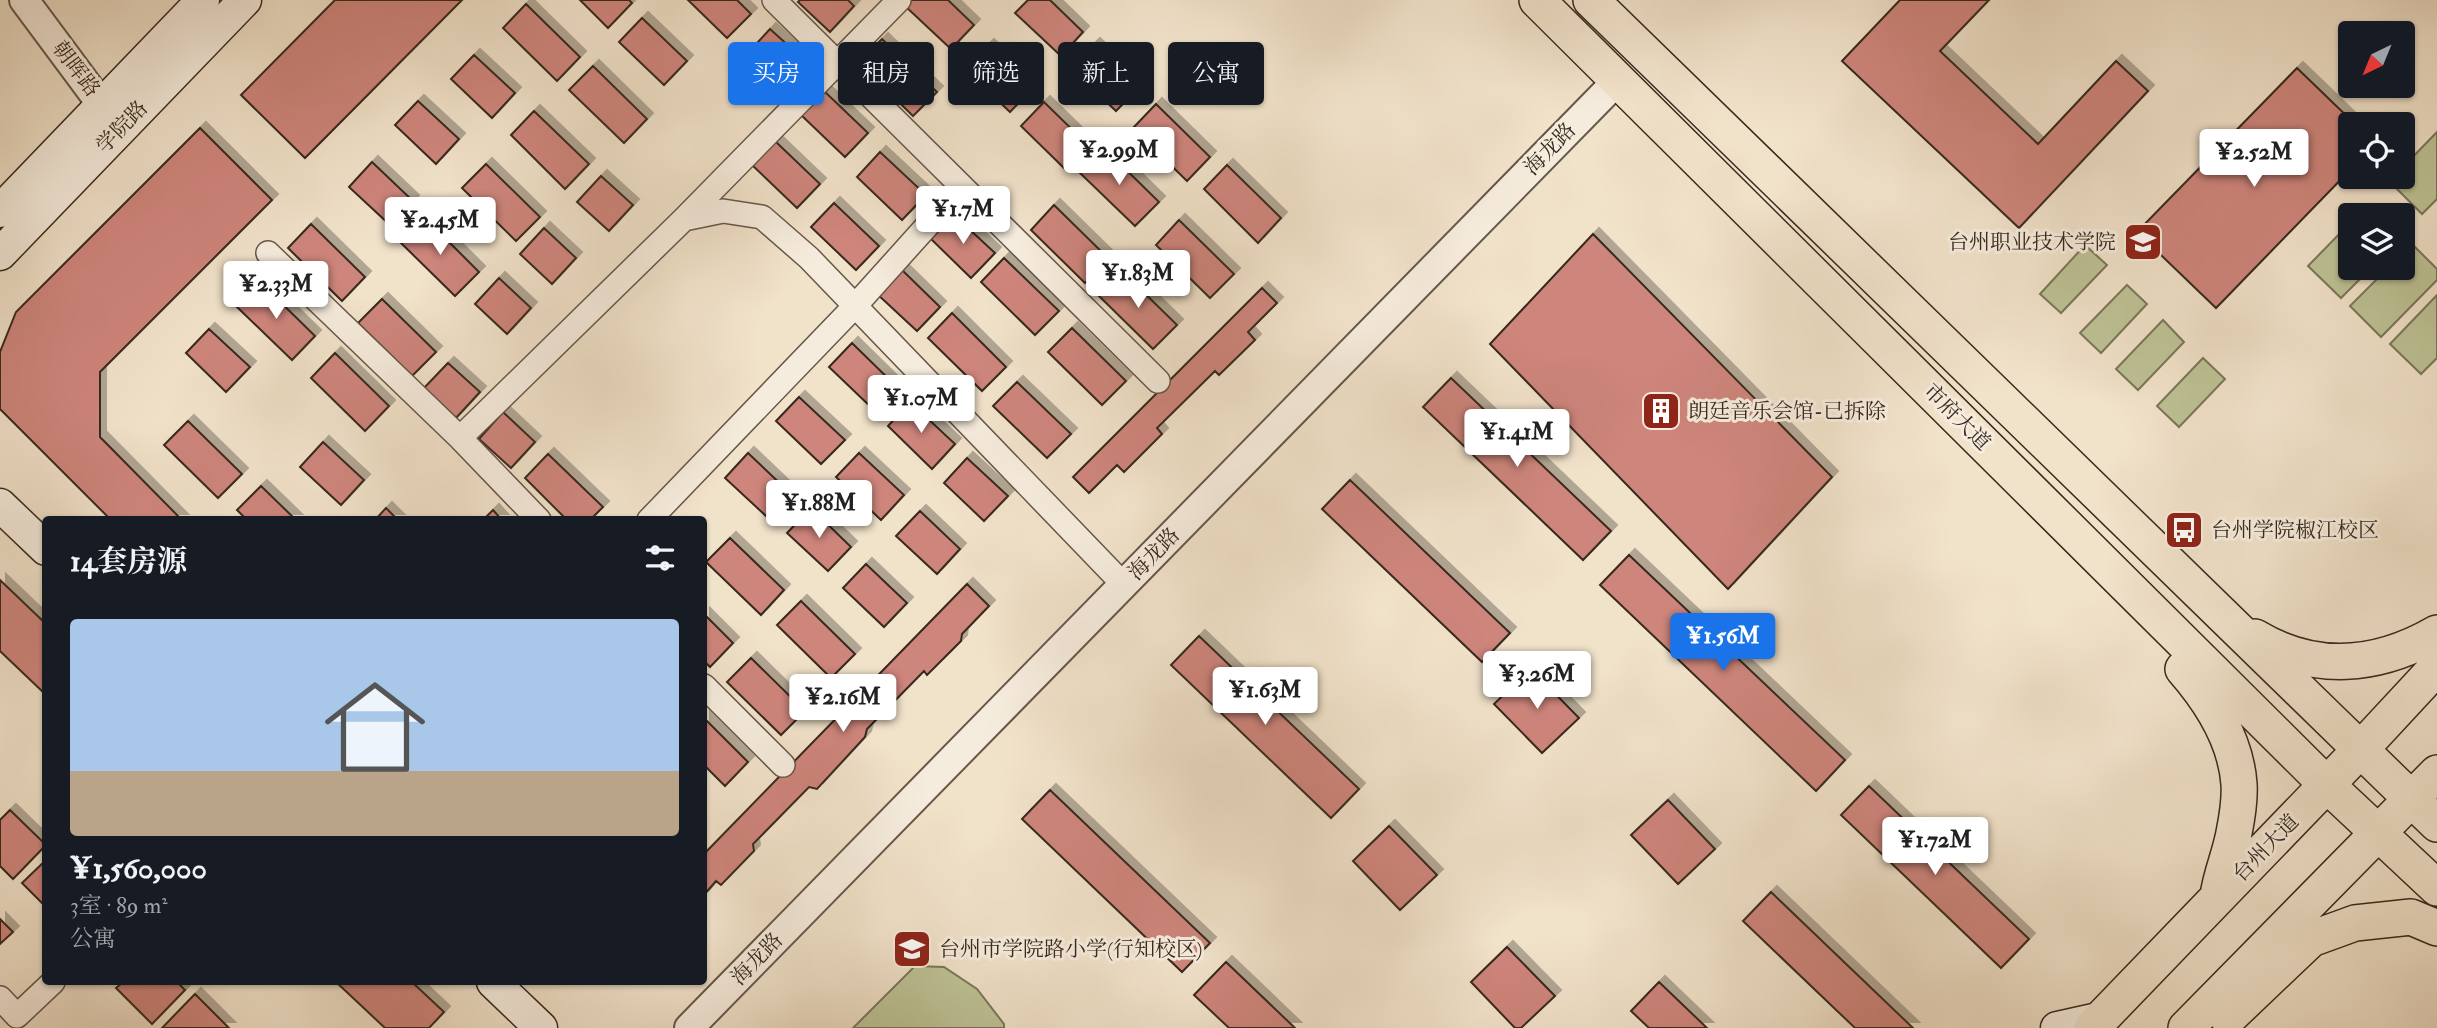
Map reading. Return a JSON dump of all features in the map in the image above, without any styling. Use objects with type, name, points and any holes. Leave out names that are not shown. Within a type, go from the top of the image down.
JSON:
[{"type":"main road","name":"学院路","points":[[0,211],[203,0]]},
{"type":"main road","name":"学院路","points":[[0,254],[245,0]]},
{"type":"main road","name":"市府大道","points":[[1537,0],[2327,785],[2437,888]]},
{"type":"main road","name":"市府大道","points":[[1591,0],[2437,824]]},
{"type":"main road","points":[[0,505],[42,545]]},
{"type":"main road","points":[[2047,506],[2074,550],[2215,708],[2232,753],[2239,785],[2234,832],[2220,879],[2218,898]]},
{"type":"main road","points":[[2225,619],[2266,643],[2299,656],[2337,662],[2370,660],[2392,655],[2437,633]]},
{"type":"main road","name":"台州大道","points":[[2097,1023],[2437,667]]},
{"type":"main road","points":[[2186,1028],[2437,773]]},
{"type":"main road","points":[[2218,1028],[2311,939],[2355,923],[2411,917],[2437,928]]},
{"type":"main road","points":[[496,985],[541,1028]]},
{"type":"main road","points":[[2057,1028],[2097,1023]]},
{"type":"street","name":"朝晖路","points":[[24,0],[102,104]]},
{"type":"street","points":[[774,0],[1158,381]]},
{"type":"street","points":[[460,438],[684,219],[899,0]]},
{"type":"street","name":"海龙路","points":[[689,1028],[1618,80]]},
{"type":"street","points":[[653,516],[855,306],[962,187]]},
{"type":"street","points":[[684,219],[723,211],[762,217],[809,258],[1124,585]]},
{"type":"street","points":[[268,253],[460,438],[535,516]]},
{"type":"street","points":[[707,689],[783,765]]},
{"type":"street","points":[[0,998],[18,1016],[50,985]]},
{"type":"green space","points":[[2437,132],[2437,199],[2422,214],[2415,207],[2415,203],[2411,203],[2397,189],[2415,189],[2415,155]]},
{"type":"green space","points":[[2338,235],[2338,280],[2359,280],[2341,298],[2308,266]]},
{"type":"green space","points":[[2085,245],[2107,265],[2061,313],[2040,294]]},
{"type":"green space","points":[[2415,247],[2437,269],[2437,280],[2381,337],[2350,306],[2376,280],[2415,280]]},
{"type":"green space","points":[[2127,285],[2147,304],[2101,353],[2080,333]]},
{"type":"green space","points":[[2437,295],[2437,358],[2421,374],[2390,344]]},
{"type":"green space","points":[[2163,320],[2184,342],[2138,390],[2116,369]]},
{"type":"green space","points":[[2203,358],[2225,379],[2179,427],[2157,406]]},
{"type":"green space","points":[[915,966],[944,967],[977,989],[1004,1024],[1004,1028],[853,1028]]},
{"type":"building","points":[[335,0],[462,0],[305,158],[241,95]]},
{"type":"building","points":[[580,0],[629,0],[632,3],[608,28]]},
{"type":"building","points":[[688,0],[737,0],[751,14],[727,38]]},
{"type":"building","points":[[848,0],[854,6],[830,32],[798,2]]},
{"type":"building","points":[[911,0],[948,0],[974,25],[958,42],[948,42],[948,46],[905,6]]},
{"type":"building","points":[[1028,0],[1050,0],[1083,32],[1074,42],[1058,42],[1058,53],[1015,13]]},
{"type":"building","points":[[1900,0],[1989,0],[1940,51],[2038,144],[2116,61],[2148,91],[2019,228],[1842,61]]},
{"type":"building","points":[[526,4],[580,57],[557,81],[503,28]]},
{"type":"building","points":[[642,18],[687,61],[664,85],[619,42]]},
{"type":"building","points":[[770,29],[784,42],[758,42]]},
{"type":"building","points":[[474,55],[515,93],[492,118],[451,79]]},
{"type":"building","points":[[593,66],[647,119],[624,143],[569,90]]},
{"type":"building","points":[[2297,68],[2343,112],[2338,112],[2338,182],[2216,308],[2137,232]]},
{"type":"building","points":[[824,91],[868,133],[845,157],[800,114],[809,105],[824,105]]},
{"type":"building","points":[[418,101],[459,139],[436,164],[395,125]]},
{"type":"building","points":[[1044,102],[1088,145],[1065,169],[1021,126]]},
{"type":"building","points":[[1156,104],[1210,157],[1187,181],[1133,128]]},
{"type":"building","points":[[902,105],[924,105],[913,116]]},
{"type":"building","points":[[1003,105],[1017,105],[1010,112]]},
{"type":"building","points":[[1110,105],[1122,105],[1116,111]]},
{"type":"building","points":[[534,111],[589,164],[565,189],[511,135]]},
{"type":"building","points":[[200,128],[272,200],[100,372],[100,437],[178,516],[107,516],[0,409],[0,352],[16,312]]},
{"type":"building","points":[[775,141],[820,184],[797,208],[752,165]]},
{"type":"building","points":[[1104,148],[1159,202],[1135,226],[1080,173]]},
{"type":"building","points":[[880,152],[926,195],[902,220],[857,177]]},
{"type":"building","points":[[372,162],[413,201],[390,225],[349,187]]},
{"type":"building","points":[[486,164],[540,217],[516,241],[462,188]]},
{"type":"building","points":[[1227,165],[1281,218],[1258,243],[1204,189]]},
{"type":"building","points":[[601,176],[633,205],[609,231],[577,202]]},
{"type":"building","points":[[834,203],[879,246],[856,270],[811,227]]},
{"type":"building","points":[[1054,205],[1109,259],[1085,283],[1031,230]]},
{"type":"building","points":[[954,215],[995,253],[971,278],[931,239]]},
{"type":"building","points":[[425,218],[479,272],[455,296],[401,243]]},
{"type":"building","points":[[1179,220],[1234,274],[1210,298],[1156,245]]},
{"type":"building","points":[[311,224],[365,277],[342,301],[288,248]]},
{"type":"building","points":[[544,228],[576,258],[552,284],[520,254]]},
{"type":"building","name":"朗廷音乐会馆-已拆除","points":[[1593,234],[1832,477],[1728,589],[1490,344]]},
{"type":"building","points":[[1004,258],[1059,311],[1035,335],[981,282]]},
{"type":"building","points":[[900,268],[940,307],[917,331],[876,293]]},
{"type":"building","points":[[1123,272],[1177,325],[1153,349],[1099,296]]},
{"type":"building","points":[[499,278],[531,308],[507,334],[475,304]]},
{"type":"building","points":[[261,283],[315,336],[292,360],[237,307]]},
{"type":"building","points":[[1262,288],[1277,303],[1248,332],[1255,340],[1219,375],[1215,371],[1157,428],[1162,434],[1124,472],[1117,465],[1089,493],[1073,477]]},
{"type":"building","points":[[382,299],[436,352],[412,376],[358,323]]},
{"type":"building","points":[[952,313],[1006,367],[982,391],[928,338]]},
{"type":"building","points":[[1072,328],[1126,381],[1102,405],[1048,352]]},
{"type":"building","points":[[209,329],[250,367],[226,392],[186,353]]},
{"type":"building","points":[[852,343],[896,386],[874,410],[829,367]]},
{"type":"building","points":[[335,353],[389,406],[365,431],[311,378]]},
{"type":"building","points":[[448,363],[480,392],[456,418],[424,388]]},
{"type":"building","points":[[1451,378],[1611,531],[1583,560],[1423,407]]},
{"type":"building","points":[[1017,382],[1071,434],[1047,458],[993,406]]},
{"type":"building","points":[[799,397],[845,440],[821,464],[776,421]]},
{"type":"building","points":[[910,402],[955,444],[932,469],[888,426]]},
{"type":"building","points":[[503,412],[535,442],[511,468],[479,439]]},
{"type":"building","points":[[188,421],[242,474],[218,498],[164,445]]},
{"type":"building","points":[[323,442],[364,480],[341,505],[300,467]]},
{"type":"building","points":[[748,453],[789,492],[766,516],[725,478]]},
{"type":"building","points":[[859,453],[904,495],[881,520],[836,477]]},
{"type":"building","points":[[548,454],[603,507],[594,516],[563,516],[525,478]]},
{"type":"building","points":[[967,458],[1008,496],[984,521],[944,483]]},
{"type":"building","points":[[1350,480],[1510,633],[1482,662],[1322,509]]},
{"type":"building","points":[[261,486],[292,516],[243,516],[237,510]]},
{"type":"building","points":[[386,508],[394,516],[379,516]]},
{"type":"building","points":[[811,508],[851,547],[828,571],[787,533]]},
{"type":"building","points":[[493,510],[498,516],[487,516]]},
{"type":"building","points":[[920,511],[960,549],[937,574],[896,536]]},
{"type":"building","points":[[730,538],[784,590],[761,615],[707,561]]},
{"type":"building","points":[[1629,555],[1845,760],[1816,791],[1600,585]]},
{"type":"building","points":[[866,564],[907,603],[884,627],[843,588]]},
{"type":"building","points":[[0,580],[42,620],[42,691],[0,651]]},
{"type":"building","points":[[967,584],[989,606],[962,634],[961,641],[927,675],[924,671],[867,729],[865,737],[817,789],[809,787],[753,844],[754,851],[721,885],[716,881],[707,892],[707,851]]},
{"type":"building","points":[[801,601],[855,654],[831,678],[777,625]]},
{"type":"building","points":[[707,617],[733,643],[710,667],[707,664]]},
{"type":"building","points":[[1199,636],[1359,789],[1331,818],[1171,665]]},
{"type":"building","points":[[751,658],[805,711],[781,735],[727,682]]},
{"type":"building","points":[[1531,669],[1579,718],[1542,753],[1494,704]]},
{"type":"building","points":[[707,721],[748,762],[725,786],[707,768]]},
{"type":"building","points":[[1869,786],[2029,939],[2001,968],[1841,815]]},
{"type":"building","points":[[1050,790],[1210,943],[1182,972],[1022,819]]},
{"type":"building","points":[[1668,800],[1715,849],[1678,884],[1631,835]]},
{"type":"building","points":[[10,810],[42,841],[42,849],[13,879],[0,866],[0,820]]},
{"type":"building","points":[[1389,826],[1437,875],[1400,910],[1353,861]]},
{"type":"building","points":[[42,864],[42,903],[22,883]]},
{"type":"building","points":[[1771,892],[1913,1028],[1855,1028],[1743,921]]},
{"type":"building","points":[[0,919],[13,932],[0,944]]},
{"type":"building","points":[[1507,947],[1555,996],[1521,1028],[1515,1028],[1471,982]]},
{"type":"building","points":[[1226,962],[1295,1028],[1229,1028],[1194,995]]},
{"type":"building","points":[[1659,982],[1707,1028],[1649,1028],[1631,1011]]},
{"type":"building","points":[[120,985],[180,985],[185,990],[152,1024],[116,988]]},
{"type":"building","points":[[339,985],[415,985],[444,1012],[429,1028],[385,1028]]},
{"type":"building","points":[[195,994],[229,1028],[162,1028]]},
{"type":"place","name":"台州职业技术学院","points":[[2143,242]]},
{"type":"place","name":"朗廷音乐会馆-已拆除","points":[[1661,411]]},
{"type":"place","name":"台州学院椒江校区","points":[[2184,530]]},
{"type":"place","name":"台州市学院路小学(行知校区)","points":[[912,949]]}]
